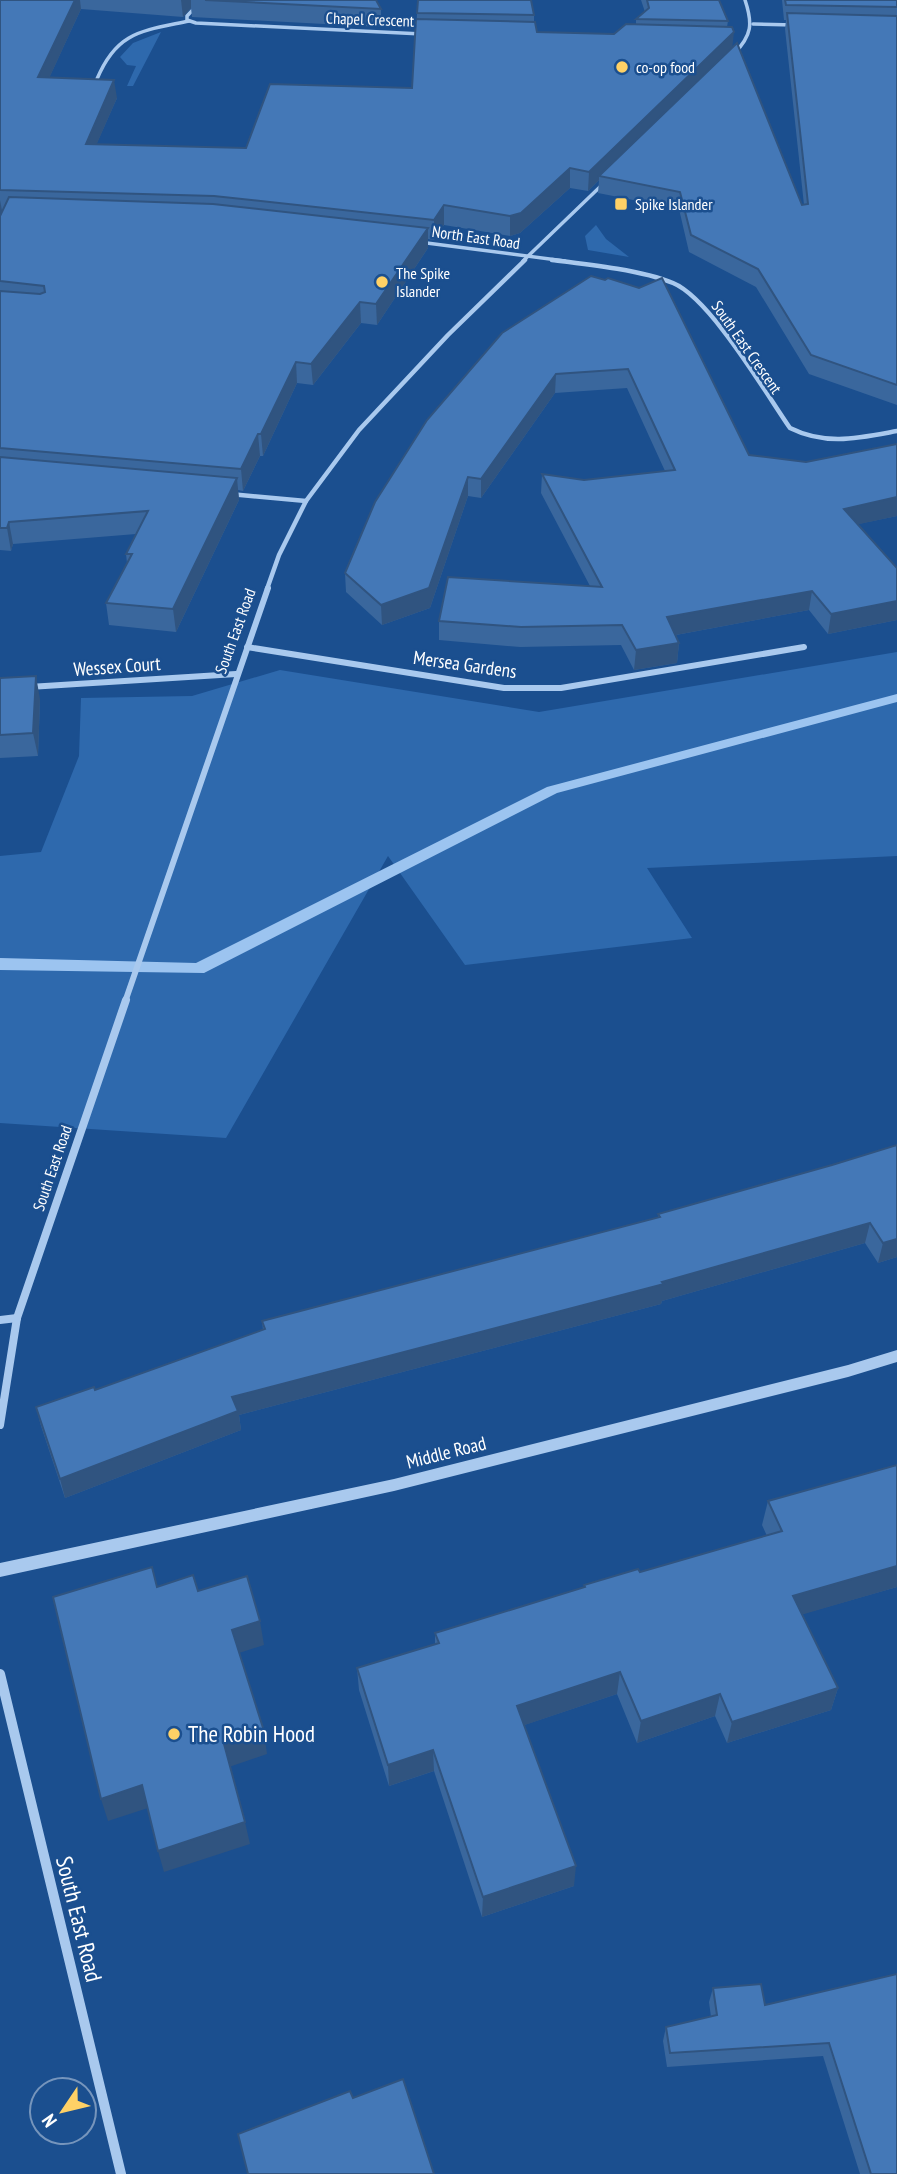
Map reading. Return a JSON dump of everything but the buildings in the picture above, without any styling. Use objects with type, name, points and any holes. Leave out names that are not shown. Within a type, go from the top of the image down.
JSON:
[{"type":"street","points":[[189,21],[187,16],[202,0]]},
{"type":"street","points":[[728,60],[747,41],[753,24],[745,0]]},
{"type":"street","name":"Chapel Crescent","points":[[97,79],[110,52],[118,44],[146,32],[189,21],[428,34]]},
{"type":"street","points":[[753,24],[805,25]]},
{"type":"street","points":[[738,40],[747,41]]},
{"type":"street","name":"South East Road","points":[[0,1425],[17,1318],[279,555],[306,501],[366,423],[448,335],[605,182]]},
{"type":"street","name":"North East Road","points":[[407,240],[530,257]]},
{"type":"street","name":"South East Crescent","points":[[530,257],[630,271],[661,278],[687,289],[705,306],[784,423],[798,433],[834,442],[897,431]]},
{"type":"street","points":[[222,494],[306,501]]},
{"type":"street","name":"Mersea Gardens","points":[[247,647],[515,688],[561,688],[804,647]]},
{"type":"street","name":"Wessex Court","points":[[25,687],[236,674]]},
{"type":"street","points":[[0,1320],[17,1318]]},
{"type":"street","name":"Middle Road","points":[[0,1570],[394,1485],[848,1371],[897,1356]]},
{"type":"street","name":"South East Road","points":[[0,1674],[121,2174]]},
{"type":"shaded area","points":[[161,32],[133,86],[127,86],[136,66],[127,65],[120,57],[133,43]]},
{"type":"shaded area","points":[[596,225],[606,239],[629,257],[588,250],[585,236]]},
{"type":"shaded area","points":[[897,652],[897,856],[647,868],[692,938],[465,965],[388,856],[226,1138],[0,1123],[0,856],[41,852],[79,756],[81,698],[192,696],[280,670],[539,712]]},
{"type":"waterway","points":[[0,964],[198,969],[552,790],[897,698]]},
{"type":"place","name":"co-op food","points":[[622,67]]},
{"type":"place","name":"Spike Islander","points":[[621,204]]},
{"type":"place","name":"The Spike Islander","points":[[382,282]]},
{"type":"place","name":"The Robin Hood","points":[[174,1734]]}]
